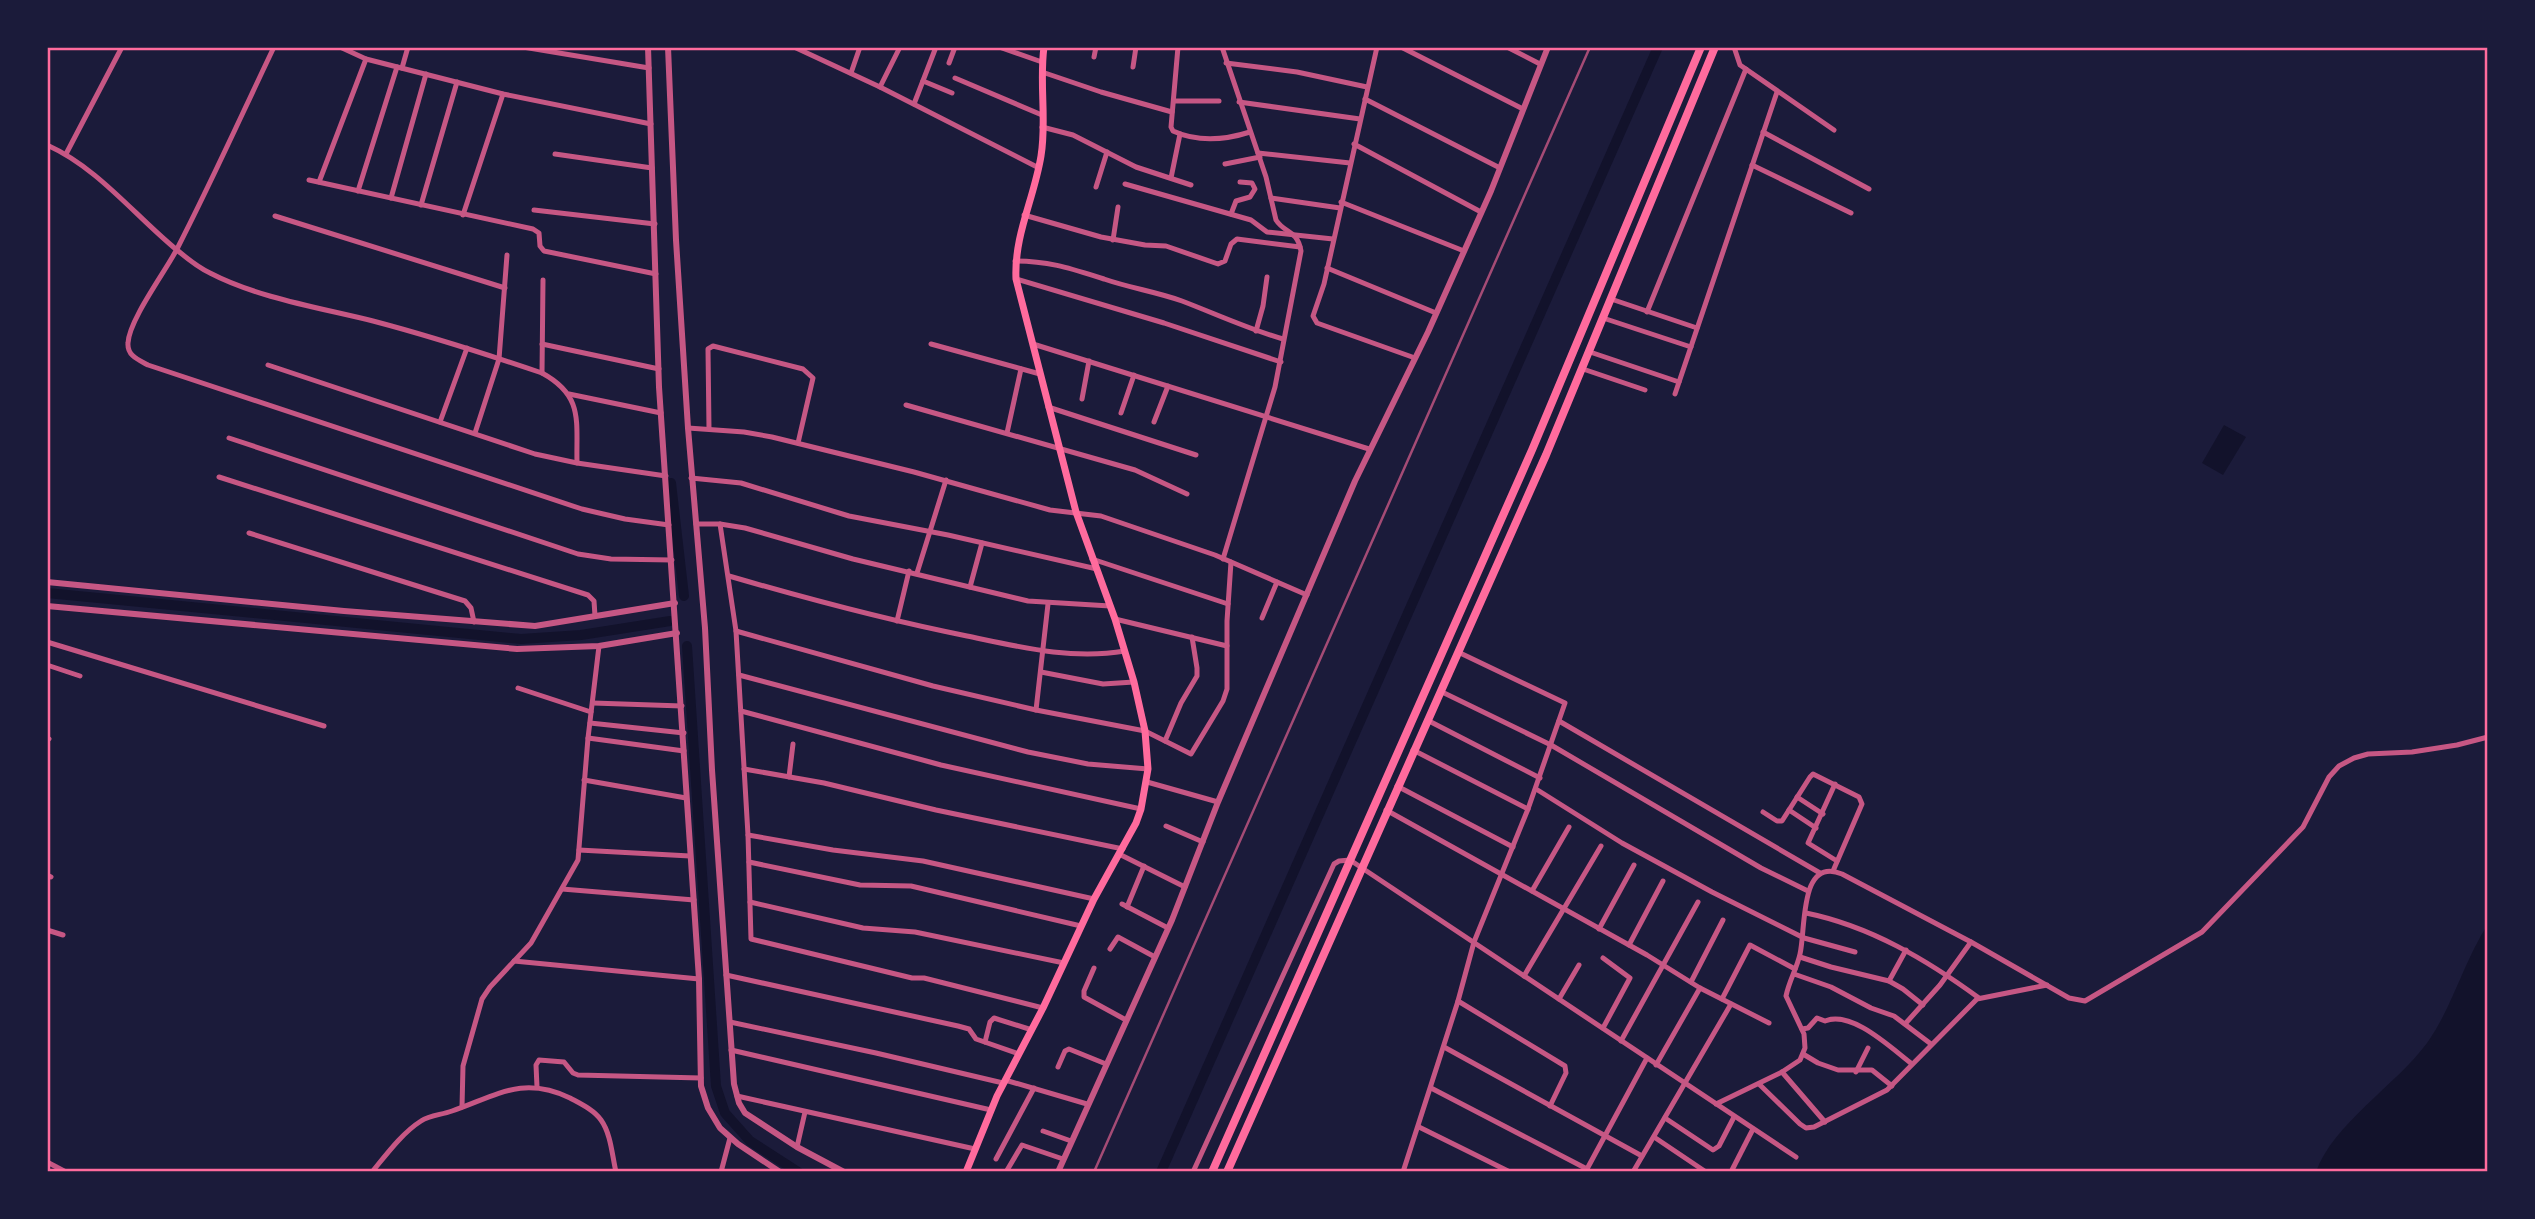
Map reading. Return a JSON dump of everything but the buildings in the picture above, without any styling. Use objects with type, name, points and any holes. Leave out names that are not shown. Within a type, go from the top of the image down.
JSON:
[{"type":"highway","points":[[1212,1172],[1532,450],[1701,47]]},
{"type":"highway","points":[[1227,1172],[1583,369],[1715,47]]},
{"type":"main road","points":[[966,1172],[1004,1081],[1141,810],[1148,769],[1145,731],[1134,682],[1115,619],[1076,512],[1016,279],[1015,261],[1024,215],[1039,168],[1043,144],[1044,47]]},
{"type":"street","points":[[66,154],[122,47]]},
{"type":"street","points":[[274,47],[177,249],[135,322],[127,342],[129,351],[136,359],[582,509],[625,519],[670,525]]},
{"type":"street","points":[[340,47],[366,59],[503,94],[651,124]]},
{"type":"street","points":[[358,191],[408,47]]},
{"type":"street","points":[[523,47],[564,51],[649,68]]},
{"type":"street","points":[[648,47],[661,413],[699,979],[701,1079],[708,1108],[720,1128],[730,1138],[780,1172]]},
{"type":"street","points":[[668,47],[676,240],[691,478],[731,1050],[737,1097],[746,1113],[797,1147],[844,1172]]},
{"type":"street","points":[[794,47],[880,87],[1039,168]]},
{"type":"street","points":[[815,57],[818,47]]},
{"type":"street","points":[[851,73],[860,47]]},
{"type":"street","points":[[880,87],[900,47]]},
{"type":"street","points":[[914,104],[936,47]]},
{"type":"street","points":[[949,63],[955,47]]},
{"type":"street","points":[[999,47],[1042,62]]},
{"type":"street","points":[[1094,57],[1096,47]]},
{"type":"street","points":[[1133,66],[1136,47]]},
{"type":"street","points":[[1178,47],[1171,129],[1180,134],[1223,139],[1250,132]]},
{"type":"street","points":[[1222,47],[1259,155],[1277,223],[1295,236],[1300,247],[1281,362],[1223,559]]},
{"type":"street","points":[[1377,47],[1314,314],[1315,321],[1415,358]]},
{"type":"street","points":[[1401,47],[1523,109]]},
{"type":"street","points":[[1507,47],[1540,64]]},
{"type":"street","points":[[1734,47],[1739,64],[1834,130]]},
{"type":"street","points":[[1058,1172],[1168,928],[1218,802],[1369,449],[1415,358],[1481,212],[1545,48]]},
{"type":"street","points":[[319,182],[366,59]]},
{"type":"street","points":[[1226,63],[1297,72],[1367,87]]},
{"type":"street","points":[[1647,312],[1746,69]]},
{"type":"street","points":[[1042,72],[1172,112]]},
{"type":"street","points":[[390,198],[426,74]]},
{"type":"street","points":[[955,78],[1042,116]]},
{"type":"street","points":[[923,81],[951,93]]},
{"type":"street","points":[[421,205],[457,82]]},
{"type":"street","points":[[1675,394],[1777,92]]},
{"type":"street","points":[[463,215],[503,94]]},
{"type":"street","points":[[1365,99],[1500,168]]},
{"type":"street","points":[[1174,101],[1219,101]]},
{"type":"street","points":[[1239,102],[1360,119]]},
{"type":"street","points":[[1042,127],[1073,135],[1136,167],[1191,184]]},
{"type":"street","points":[[1763,132],[1869,189]]},
{"type":"street","points":[[1171,178],[1180,134]]},
{"type":"street","points":[[1354,144],[1481,212]]},
{"type":"street","points":[[47,145],[66,154],[113,190],[177,249],[209,273],[234,284],[467,348],[542,373],[558,382],[569,394],[576,415],[577,463]]},
{"type":"street","points":[[1096,187],[1107,152]]},
{"type":"street","points":[[555,154],[652,168]]},
{"type":"street","points":[[1225,164],[1259,155],[1350,163]]},
{"type":"street","points":[[1752,165],[1851,213]]},
{"type":"street","points":[[309,180],[533,229],[539,233],[540,246],[544,251],[656,274]]},
{"type":"street","points":[[1231,214],[1235,202],[1250,197],[1255,189],[1254,183],[1240,182]]},
{"type":"street","points":[[1125,184],[1253,221],[1264,231],[1333,239]]},
{"type":"street","points":[[1271,198],[1340,205],[1464,251]]},
{"type":"street","points":[[1113,240],[1118,207]]},
{"type":"street","points":[[534,211],[655,224]]},
{"type":"street","points":[[1024,215],[1113,240],[1166,246],[1218,264],[1225,261],[1231,244],[1237,239],[1300,247]]},
{"type":"street","points":[[275,216],[505,288]]},
{"type":"street","points":[[475,433],[499,359],[507,255]]},
{"type":"street","points":[[1015,261],[1068,267],[1183,302],[1283,339]]},
{"type":"street","points":[[1327,268],[1436,313]]},
{"type":"street","points":[[1256,331],[1267,277]]},
{"type":"street","points":[[1016,279],[1152,319],[1281,362]]},
{"type":"street","points":[[542,373],[543,280]]},
{"type":"street","points":[[1611,299],[1697,328]]},
{"type":"street","points":[[1604,318],[1691,347]]},
{"type":"street","points":[[542,344],[659,369]]},
{"type":"street","points":[[931,344],[1040,374]]},
{"type":"street","points":[[1033,344],[1369,449]]},
{"type":"street","points":[[709,429],[708,349],[713,346],[803,369],[811,374],[813,378],[798,443]]},
{"type":"street","points":[[440,422],[467,348]]},
{"type":"street","points":[[1590,352],[1679,382]]},
{"type":"street","points":[[1082,399],[1090,361]]},
{"type":"street","points":[[268,365],[534,454],[666,476]]},
{"type":"street","points":[[1007,433],[1021,369]]},
{"type":"street","points":[[1583,369],[1645,390]]},
{"type":"street","points":[[1121,414],[1134,375]]},
{"type":"street","points":[[1153,422],[1168,386]]},
{"type":"street","points":[[569,394],[661,413]]},
{"type":"street","points":[[906,405],[1135,470],[1186,494]]},
{"type":"street","points":[[1048,407],[1196,455]]},
{"type":"street","points":[[688,428],[744,432],[798,443],[946,480],[1051,510],[1114,520],[1231,562],[1307,595]]},
{"type":"street","points":[[229,438],[578,554],[611,559],[672,560]]},
{"type":"street","points":[[219,478],[588,595],[594,601],[595,615]]},
{"type":"street","points":[[691,478],[741,484],[849,516],[1097,569]]},
{"type":"street","points":[[918,573],[946,480]]},
{"type":"street","points":[[696,524],[745,528],[853,559],[1028,601],[1110,606]]},
{"type":"street","points":[[720,524],[736,631],[751,939],[1043,1008]]},
{"type":"street","points":[[249,533],[465,601],[471,608],[474,622]]},
{"type":"street","points":[[970,587],[982,543]]},
{"type":"street","points":[[1092,559],[1228,604]]},
{"type":"street","points":[[736,631],[933,686],[1145,731],[1190,754],[1225,695],[1228,677],[1231,562]]},
{"type":"street","points":[[897,621],[909,571]]},
{"type":"street","points":[[729,576],[897,621],[1043,651],[1084,655],[1125,651]]},
{"type":"street","points":[[47,582],[535,626],[675,603]]},
{"type":"street","points":[[1262,618],[1277,582]]},
{"type":"street","points":[[1036,710],[1048,604]]},
{"type":"street","points":[[47,606],[517,649],[599,646],[677,633]]},
{"type":"street","points":[[1115,619],[1227,646]]},
{"type":"street","points":[[1165,741],[1196,676],[1192,637]]},
{"type":"street","points":[[47,642],[324,726]]},
{"type":"street","points":[[462,1107],[463,1066],[479,1007],[490,987],[531,943],[576,866],[599,646]]},
{"type":"street","points":[[1404,1171],[1474,942],[1536,789],[1564,703],[1458,652]]},
{"type":"street","points":[[47,665],[80,676]]},
{"type":"street","points":[[1041,671],[1103,684],[1134,682]]},
{"type":"street","points":[[739,675],[1028,752],[1088,764],[1148,769]]},
{"type":"street","points":[[518,688],[591,712]]},
{"type":"street","points":[[1440,691],[1551,745],[1753,863],[1808,891]]},
{"type":"street","points":[[593,703],[682,706]]},
{"type":"street","points":[[741,711],[941,765],[1141,810]]},
{"type":"street","points":[[1427,720],[1540,778]]},
{"type":"street","points":[[1559,721],[1819,873],[1833,871],[1971,942],[2079,1002],[2090,1000],[2202,932],[2303,827],[2329,777],[2339,766],[2368,754],[2434,749],[2488,737]]},
{"type":"street","points":[[590,723],[684,733]]},
{"type":"street","points":[[588,738],[684,751]]},
{"type":"street","points":[[789,777],[793,744]]},
{"type":"street","points":[[1413,750],[1528,809]]},
{"type":"street","points":[[744,769],[1121,852],[1185,887]]},
{"type":"street","points":[[1763,812],[1780,821],[1813,774],[1861,800],[1862,804],[1833,871]]},
{"type":"street","points":[[584,780],[686,798]]},
{"type":"street","points":[[1147,782],[1218,802]]},
{"type":"street","points":[[1835,784],[1808,842],[1837,862]]},
{"type":"street","points":[[1397,786],[1513,846]]},
{"type":"street","points":[[1536,789],[1667,868],[1804,938],[1855,952]]},
{"type":"street","points":[[1797,797],[1823,814]]},
{"type":"street","points":[[1386,810],[1629,945],[1700,988],[1769,1023]]},
{"type":"street","points":[[1789,810],[1816,828]]},
{"type":"street","points":[[1166,826],[1203,842]]},
{"type":"street","points":[[1532,891],[1569,827]]},
{"type":"street","points":[[748,835],[833,850],[914,859],[1094,899]]},
{"type":"street","points":[[1524,976],[1601,846]]},
{"type":"street","points":[[579,850],[690,856]]},
{"type":"street","points":[[1193,1172],[1334,864],[1350,860],[1796,1157]]},
{"type":"street","points":[[749,862],[860,886],[912,886],[1081,926]]},
{"type":"street","points":[[1599,929],[1634,865]]},
{"type":"street","points":[[1144,866],[1124,906],[1168,928]]},
{"type":"street","points":[[1716,1104],[1782,1072],[1797,1063],[1803,1054],[1805,1042],[1802,1029],[1786,996],[1804,938],[1808,891],[1819,873]]},
{"type":"street","points":[[1629,945],[1662,881]]},
{"type":"street","points":[[562,889],[694,900]]},
{"type":"street","points":[[750,902],[863,928],[915,932],[1064,963]]},
{"type":"street","points":[[1621,1041],[1698,902]]},
{"type":"street","points":[[1806,913],[1845,923],[1906,950],[1948,975],[1979,998]]},
{"type":"street","points":[[1691,982],[1723,920]]},
{"type":"street","points":[[47,930],[63,935]]},
{"type":"street","points":[[1110,949],[1118,937],[1155,957]]},
{"type":"street","points":[[1905,1024],[1948,975],[1971,942]]},
{"type":"street","points":[[1722,999],[1750,945],[1794,972],[1840,991],[1905,1024],[1931,1044]]},
{"type":"street","points":[[1889,981],[1906,950]]},
{"type":"street","points":[[1800,957],[1889,981],[1923,1005]]},
{"type":"street","points":[[1603,958],[1630,978],[1603,1028]]},
{"type":"street","points":[[514,961],[699,979]]},
{"type":"street","points":[[1559,999],[1579,965]]},
{"type":"street","points":[[1094,968],[1084,990],[1084,997],[1126,1020]]},
{"type":"street","points":[[726,975],[967,1028],[974,1038],[1019,1054]]},
{"type":"street","points":[[1759,1084],[1806,1128],[1814,1127],[1892,1086],[1979,998],[2047,985]]},
{"type":"street","points":[[1656,1065],[1700,988]]},
{"type":"street","points":[[1458,1001],[1565,1066],[1566,1073],[1550,1105]]},
{"type":"street","points":[[1642,1172],[1634,1170],[1731,1004]]},
{"type":"street","points":[[985,1042],[990,1021],[994,1018],[1032,1030]]},
{"type":"street","points":[[1802,1029],[1808,1028],[1816,1018],[1825,1021],[1834,1018],[1852,1021],[1912,1064]]},
{"type":"street","points":[[730,1022],[1004,1081],[1087,1104]]},
{"type":"street","points":[[1444,1047],[1642,1156]]},
{"type":"street","points":[[1856,1072],[1868,1048]]},
{"type":"street","points":[[1058,1068],[1065,1051],[1069,1049],[1106,1064]]},
{"type":"street","points":[[731,1050],[990,1110]]},
{"type":"street","points":[[1803,1054],[1830,1068],[1856,1072],[1875,1071],[1892,1086]]},
{"type":"street","points":[[1431,1087],[1586,1170],[1647,1058]]},
{"type":"street","points":[[537,1087],[536,1065],[539,1060],[562,1061],[578,1075],[701,1079]]},
{"type":"street","points":[[1782,1072],[1825,1122]]},
{"type":"street","points":[[372,1172],[421,1120],[510,1090],[537,1087],[555,1091],[575,1101],[601,1120],[607,1132],[616,1172]]},
{"type":"street","points":[[996,1159],[1034,1088]]},
{"type":"street","points":[[737,1097],[975,1150]]},
{"type":"street","points":[[797,1147],[805,1112]]},
{"type":"street","points":[[1665,1118],[1713,1150],[1719,1146],[1734,1117]]},
{"type":"street","points":[[1419,1128],[1510,1172]]},
{"type":"street","points":[[1731,1172],[1753,1129]]},
{"type":"street","points":[[1043,1131],[1071,1141]]},
{"type":"street","points":[[1654,1137],[1706,1172]]},
{"type":"street","points":[[720,1172],[730,1138]]},
{"type":"street","points":[[1006,1172],[1022,1145],[1063,1159]]},
{"type":"street","points":[[47,1162],[66,1172]]},
{"type":"shaded area","points":[[2224,425],[2246,437],[2223,475],[2202,463]]},
{"type":"shaded area","points":[[2488,924],[2488,1172],[2316,1172],[2324,1154],[2350,1121],[2427,1043],[2444,1015]]},
{"type":"waterway","points":[[1161,1172],[1658,47]]},
{"type":"waterway","points":[[671,483],[684,596]]},
{"type":"waterway","points":[[47,593],[521,639],[581,635],[670,621]]},
{"type":"waterway","points":[[687,646],[716,1086],[725,1113],[750,1141],[798,1172]]},
{"type":"railway","points":[[1094,1172],[1590,47]]}]
